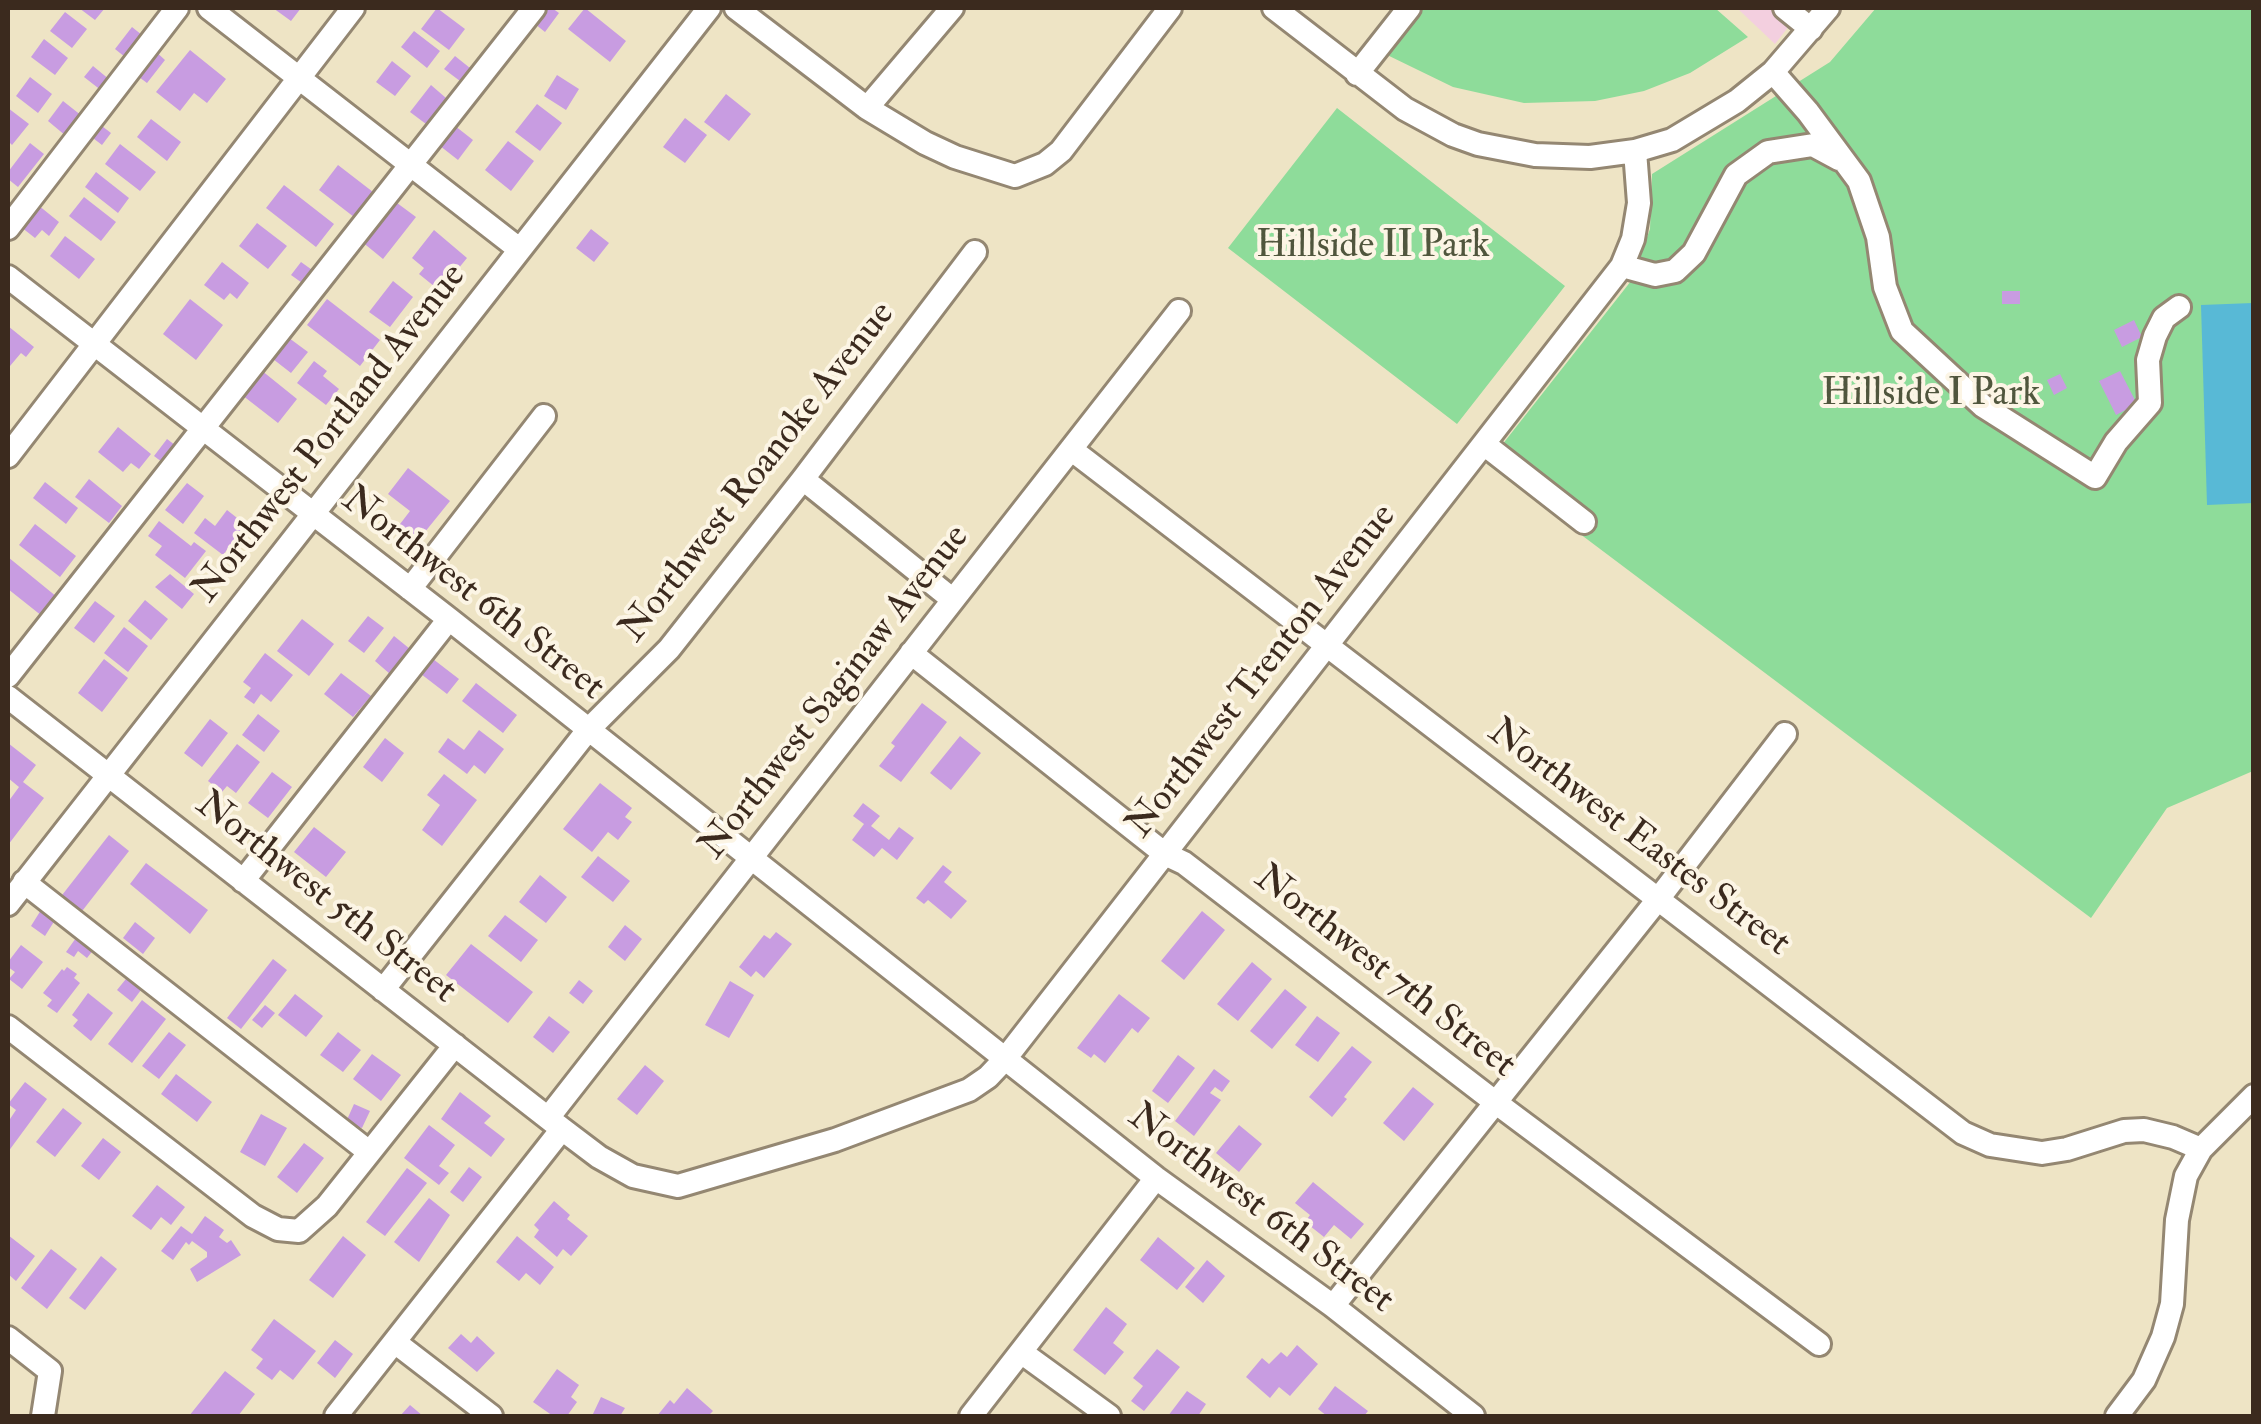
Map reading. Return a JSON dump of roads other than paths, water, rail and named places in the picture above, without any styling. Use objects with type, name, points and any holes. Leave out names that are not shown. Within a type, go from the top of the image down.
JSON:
[{"type":"street","points":[[8,228],[177,8]]},
{"type":"street","points":[[209,8],[519,249]]},
{"type":"street","points":[[8,456],[354,8]]},
{"type":"street","points":[[8,676],[534,8]]},
{"type":"street","name":"Northwest Portland Avenue","points":[[8,904],[709,8]]},
{"type":"street","points":[[736,8],[867,108],[925,143],[1016,176],[1045,164],[1061,151],[1170,8]]},
{"type":"street","points":[[867,108],[952,8]]},
{"type":"street","points":[[1274,8],[1404,108],[1452,135],[1535,155],[1590,156],[1636,151],[1672,140],[1737,101],[1772,72],[1828,8]]},
{"type":"street","points":[[1358,74],[1409,8]]},
{"type":"street","points":[[1785,8],[1810,29]]},
{"type":"street","points":[[1772,72],[1860,181],[1878,237],[1885,287],[1902,331],[1983,406],[2095,477],[2116,442],[2150,403],[2148,360],[2155,336],[2164,318],[2179,307]]},
{"type":"street","points":[[1622,266],[1655,274],[1676,271],[1694,253],[1736,174],[1768,152],[1813,145],[1847,163]]},
{"type":"street","name":"Northwest Trenton Avenue","points":[[599,1157],[634,1176],[678,1186],[926,1108],[969,1090],[988,1077],[1622,266],[1633,239],[1638,203],[1636,151]]},
{"type":"street","name":"Northwest Roanoke Avenue","points":[[383,990],[588,730],[669,649],[804,479],[975,252]]},
{"type":"street","name":"Northwest 6th Street","points":[[8,277],[449,619],[1156,1178],[1474,1416]]},
{"type":"street","name":"Northwest Saginaw Avenue","points":[[336,1416],[396,1342],[751,857],[1179,312]]},
{"type":"street","points":[[410,589],[544,416]]},
{"type":"street","points":[[1484,444],[1584,522]]},
{"type":"street","name":"Northwest Eastes Street","points":[[1072,450],[1963,1134],[1990,1145],[2042,1152],[2066,1149],[2124,1131],[2144,1130],[2201,1149]]},
{"type":"street","points":[[804,479],[952,599]]},
{"type":"street","points":[[243,881],[449,619]]},
{"type":"street","name":"Northwest 7th Street","points":[[910,653],[1165,854],[1184,862],[1495,1102],[1819,1344]]},
{"type":"street","name":"Northwest 5th Street","points":[[8,698],[599,1157]]},
{"type":"street","points":[[1332,1306],[1659,898],[1785,734]]},
{"type":"street","points":[[24,882],[369,1152]]},
{"type":"street","points":[[8,1027],[253,1216],[278,1229],[298,1231],[313,1221],[455,1046]]},
{"type":"street","points":[[2117,1416],[2144,1380],[2163,1337],[2172,1304],[2176,1220],[2186,1176],[2201,1149],[2254,1096]]},
{"type":"street","points":[[970,1416],[1156,1178]]},
{"type":"street","points":[[8,1338],[50,1371],[43,1416]]},
{"type":"street","points":[[396,1342],[491,1416]]},
{"type":"street","points":[[1021,1352],[1109,1416]]},
{"type":"water","points":[[2253,303],[2253,503],[2207,505],[2201,305]]},
{"type":"park label","name":"Hillside II Park","points":[[1373,248]]},
{"type":"park label","name":"Hillside I Park","points":[[1931,396]]}]
